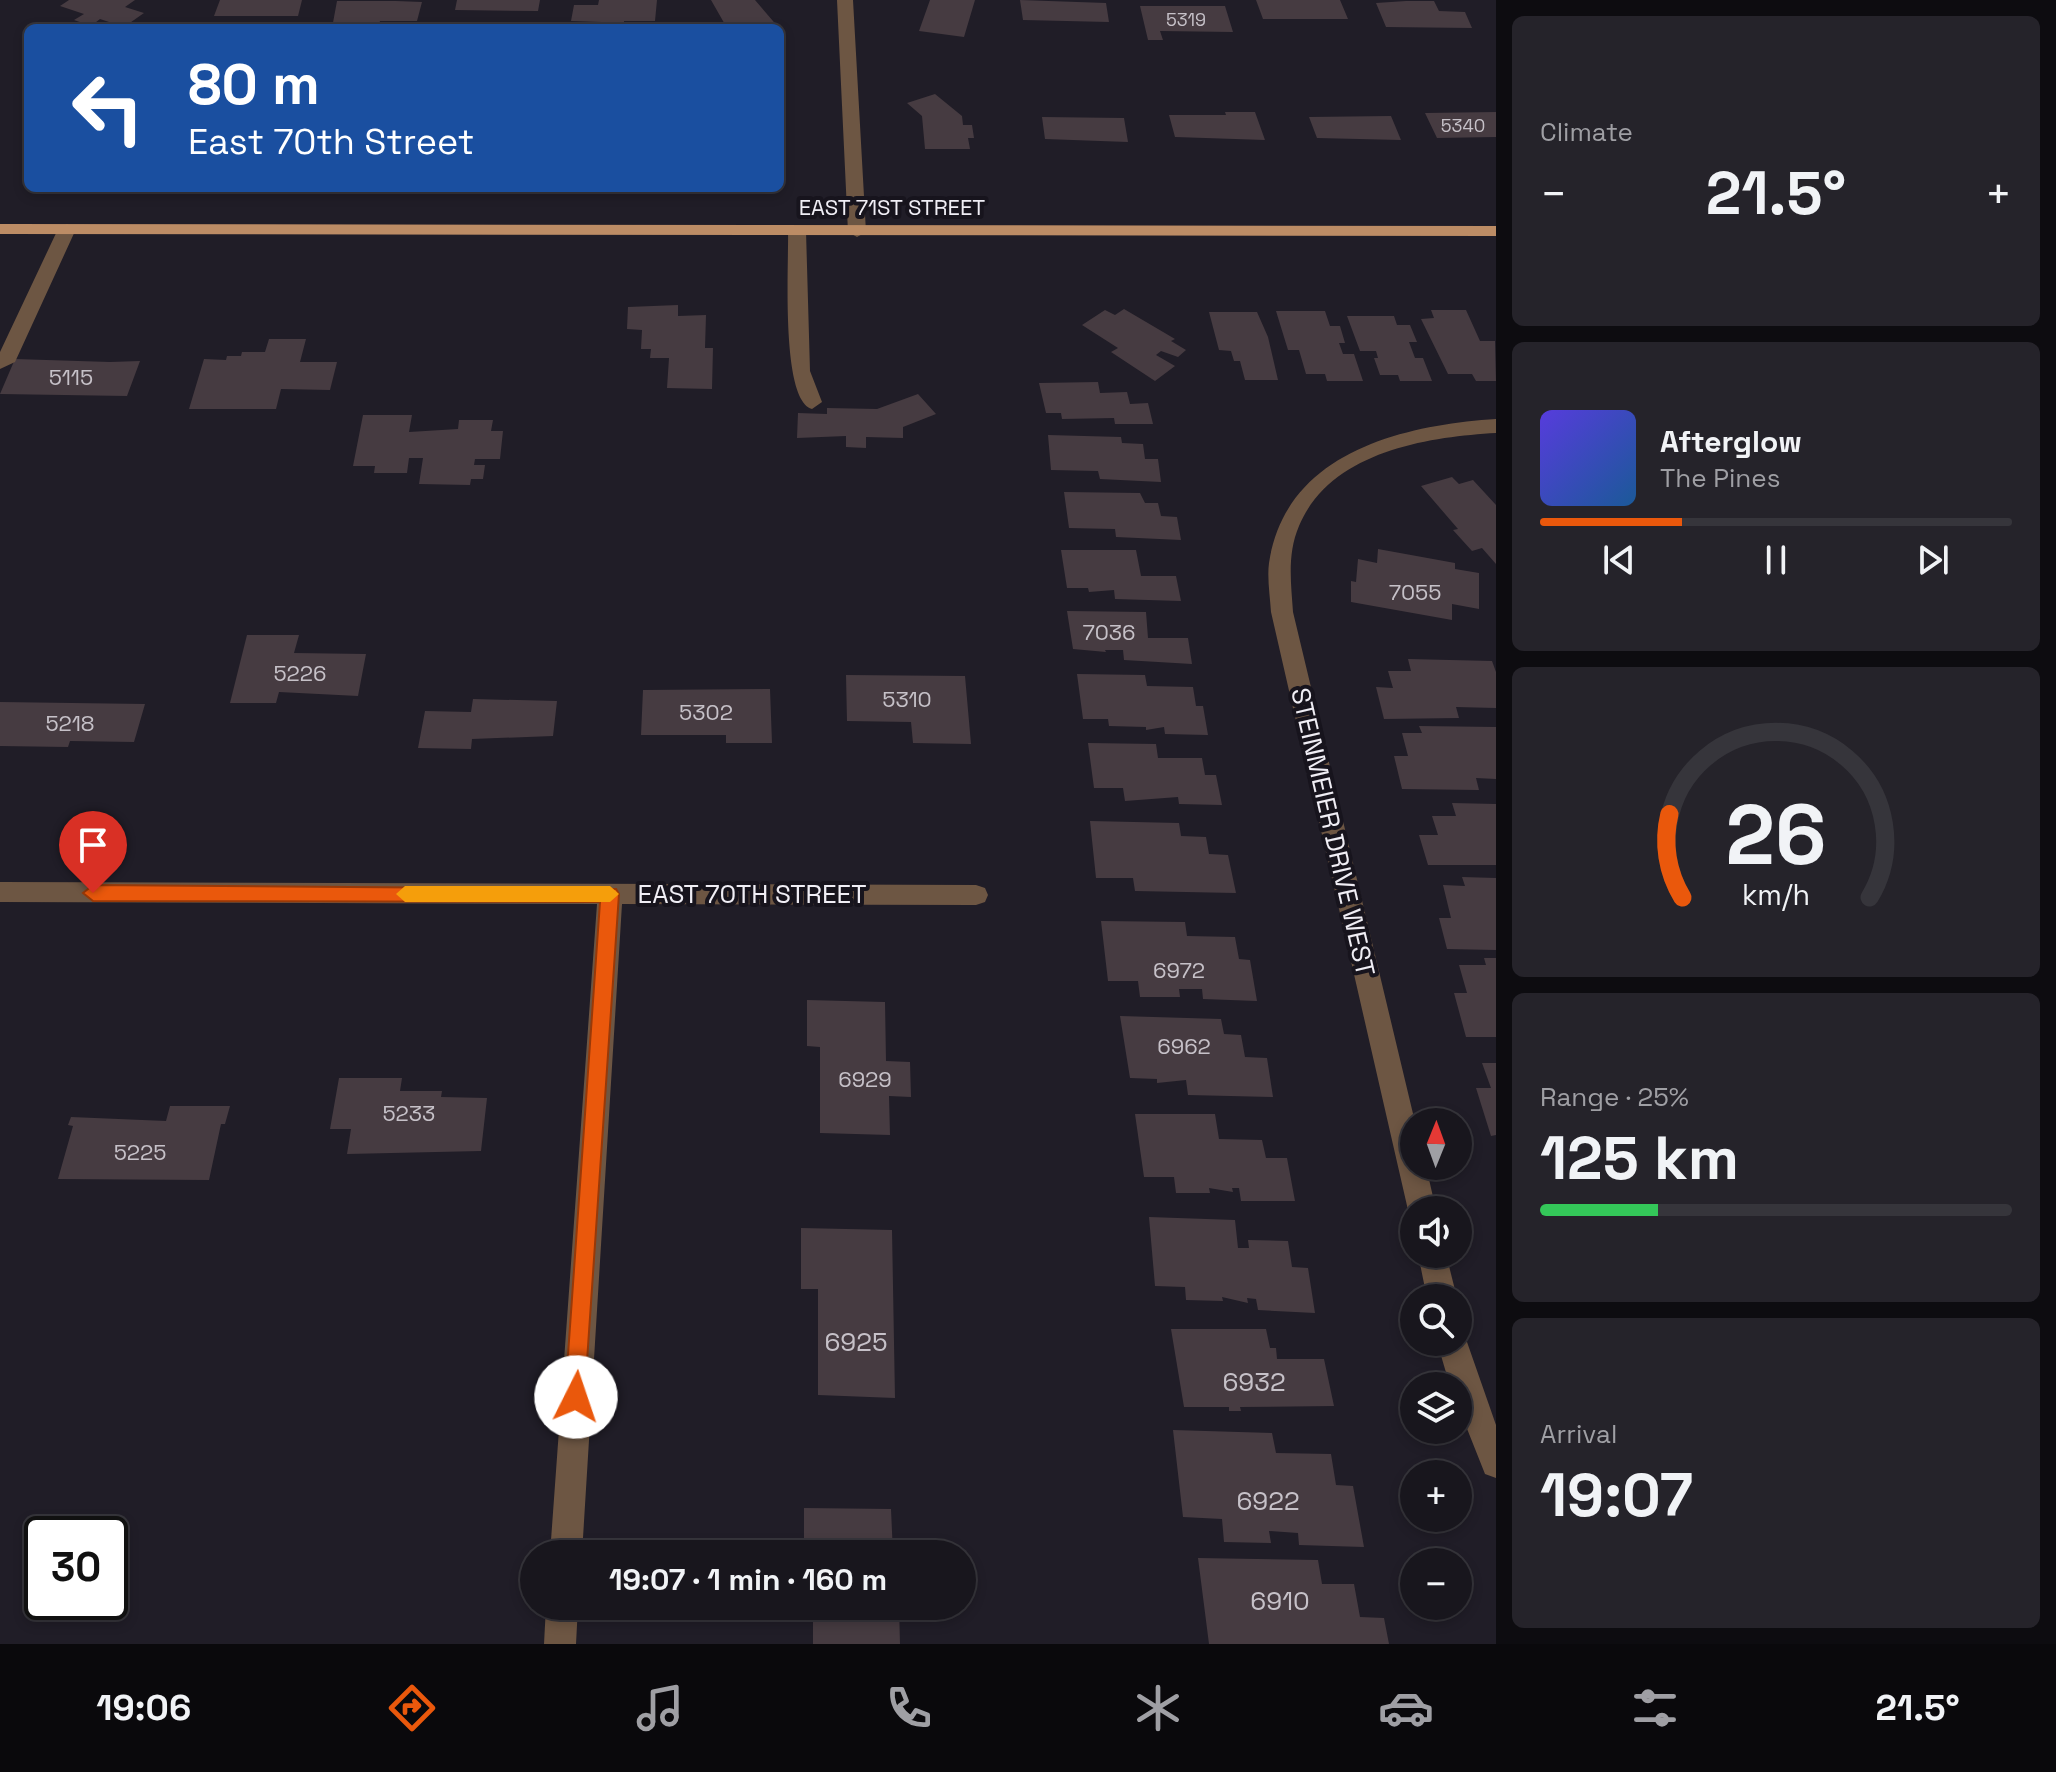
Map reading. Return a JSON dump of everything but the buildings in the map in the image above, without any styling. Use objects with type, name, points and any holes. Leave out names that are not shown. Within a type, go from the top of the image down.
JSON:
[{"type":"main road","name":"EAST 71ST STREET","points":[[0,229],[1496,231]]},
{"type":"street","points":[[845,0],[857,232]]},
{"type":"street","points":[[0,363],[5,362],[67,229]]},
{"type":"street","points":[[797,231],[800,371],[812,402]]},
{"type":"street","name":"STEINMEIER DRIVE WEST","points":[[1419,1196],[1279,600],[1277,574],[1287,528],[1305,497],[1357,455],[1410,435],[1496,426]]},
{"type":"street","name":"EAST 70TH STREET","points":[[0,892],[976,895]]},
{"type":"street","points":[[567,1540],[610,894]]},
{"type":"street","points":[[1456,1356],[1496,1463]]},
{"type":"street","points":[[560,1644],[561,1620]]},
{"type":"slow traffic","points":[[405,894],[610,894]]},
{"type":"route","points":[[93,893],[610,894],[576,1397]]}]
